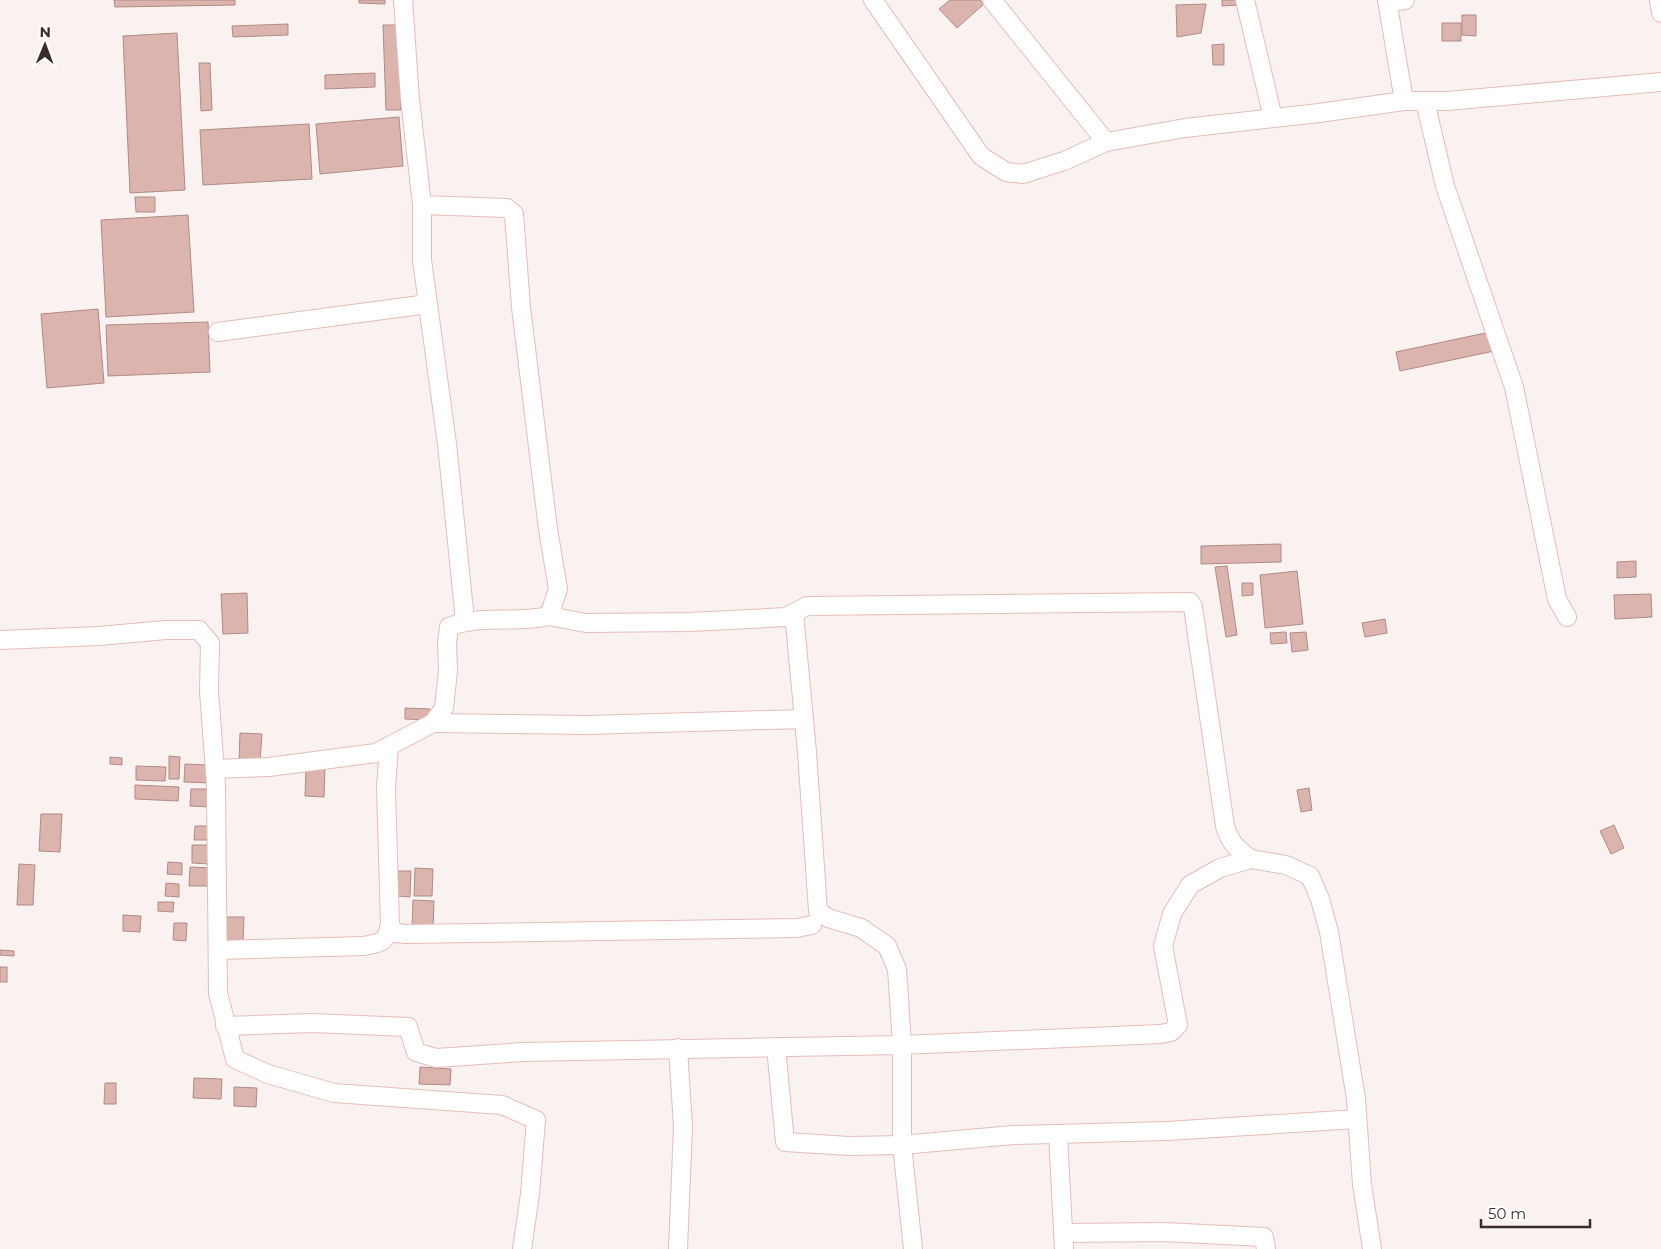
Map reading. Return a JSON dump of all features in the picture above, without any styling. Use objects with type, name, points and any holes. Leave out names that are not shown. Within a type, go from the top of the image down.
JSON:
[{"type":"street","points":[[403,0],[412,117],[422,205],[422,260],[447,444],[465,620]]},
{"type":"street","points":[[873,0],[981,156],[1006,172],[1023,174],[1064,161],[1106,142],[1185,128],[1404,101],[1447,101],[1661,82]]},
{"type":"street","points":[[992,0],[1106,142]]},
{"type":"street","points":[[1245,0],[1273,118]]},
{"type":"street","points":[[1404,101],[1387,1],[1405,0]]},
{"type":"street","points":[[1659,0],[1661,12]]},
{"type":"street","points":[[1425,101],[1445,186],[1486,312],[1514,387],[1557,599],[1567,617]]},
{"type":"street","points":[[422,205],[507,208],[514,214],[521,307],[548,529],[558,589],[549,616]]},
{"type":"street","points":[[218,332],[428,304]]},
{"type":"street","points":[[215,769],[269,767],[336,760],[376,753],[433,723],[444,708],[448,672],[449,627],[465,620],[507,621],[549,616],[586,623],[700,621],[786,617],[807,606],[1190,602],[1206,689],[1225,826],[1229,840],[1251,859]]},
{"type":"street","points":[[794,613],[818,911],[828,918],[861,928],[888,946],[897,969],[902,1045],[902,1145],[912,1249]]},
{"type":"street","points":[[0,640],[99,636],[166,630],[199,630],[210,643],[210,691],[215,769],[218,993],[235,1059],[268,1074],[334,1093],[502,1105],[536,1120],[530,1194],[522,1249]]},
{"type":"street","points":[[433,723],[587,724],[804,719]]},
{"type":"street","points":[[218,950],[364,946],[382,942],[387,936],[390,924],[386,789],[389,746]]},
{"type":"street","points":[[225,1026],[312,1023],[408,1027],[416,1052],[436,1058],[524,1052],[902,1045],[1171,1032],[1178,1025],[1163,946],[1172,914],[1190,885],[1220,868],[1251,859],[1286,865],[1310,876],[1320,899],[1329,932],[1357,1119],[1362,1184],[1372,1249]]},
{"type":"street","points":[[390,924],[394,933],[407,934],[797,928],[812,925]]},
{"type":"street","points":[[776,1047],[784,1142],[850,1146],[902,1145],[1013,1135],[1168,1131],[1357,1119]]},
{"type":"street","points":[[678,1048],[683,1126],[678,1249]]},
{"type":"street","points":[[1058,1134],[1063,1241],[1164,1232],[1264,1237],[1266,1249]]},
{"type":"building","points":[[114,0],[235,0],[235,5],[115,7]]},
{"type":"building","points":[[359,0],[385,0],[385,4],[359,3]]},
{"type":"building","points":[[950,0],[980,0],[984,4],[957,28],[939,9]]},
{"type":"building","points":[[1222,0],[1239,0],[1239,5],[1222,6]]},
{"type":"building","points":[[1206,4],[1201,33],[1177,37],[1176,5]]},
{"type":"building","points":[[1462,15],[1476,15],[1476,36],[1462,35]]},
{"type":"building","points":[[1442,23],[1461,23],[1461,41],[1442,41]]},
{"type":"building","points":[[288,24],[288,35],[233,37],[232,26]]},
{"type":"building","points":[[383,25],[398,25],[401,110],[386,110]]},
{"type":"building","points":[[177,33],[185,190],[130,193],[123,36]]},
{"type":"building","points":[[1224,44],[1224,65],[1213,65],[1212,45]]},
{"type":"building","points":[[199,63],[210,63],[212,110],[201,111]]},
{"type":"building","points":[[375,73],[375,87],[325,89],[325,75]]},
{"type":"building","points":[[399,117],[403,166],[320,174],[316,124]]},
{"type":"building","points":[[309,124],[312,179],[203,185],[200,130]]},
{"type":"building","points":[[135,197],[155,197],[155,212],[136,212]]},
{"type":"building","points":[[188,215],[194,312],[106,317],[101,220]]},
{"type":"building","points":[[98,309],[104,383],[47,388],[41,314]]},
{"type":"building","points":[[208,322],[210,372],[108,376],[106,325]]},
{"type":"building","points":[[1490,332],[1494,351],[1400,371],[1396,352]]},
{"type":"building","points":[[1281,544],[1281,562],[1201,564],[1201,546]]},
{"type":"building","points":[[1636,561],[1636,577],[1617,578],[1617,562]]},
{"type":"building","points":[[1227,566],[1237,635],[1226,637],[1215,567]]},
{"type":"building","points":[[1297,571],[1303,624],[1265,628],[1260,575]]},
{"type":"building","points":[[1242,583],[1253,583],[1253,595],[1242,596]]},
{"type":"building","points":[[247,593],[248,633],[223,634],[221,594]]},
{"type":"building","points":[[1651,594],[1652,617],[1615,619],[1614,595]]},
{"type":"building","points":[[1385,619],[1387,633],[1365,637],[1362,623]]},
{"type":"building","points":[[1286,632],[1287,643],[1271,644],[1270,633]]},
{"type":"building","points":[[1306,632],[1308,650],[1292,652],[1290,633]]},
{"type":"building","points":[[405,708],[430,709],[430,720],[405,719]]},
{"type":"building","points":[[240,733],[262,734],[260,762],[239,761]]},
{"type":"building","points":[[169,756],[180,757],[179,779],[169,779]]},
{"type":"building","points":[[110,757],[122,758],[122,765],[110,764]]},
{"type":"building","points":[[185,764],[210,765],[210,783],[184,782]]},
{"type":"building","points":[[136,766],[166,767],[165,781],[136,780]]},
{"type":"building","points":[[306,768],[325,768],[324,797],[305,796]]},
{"type":"building","points":[[135,785],[179,787],[178,801],[135,799]]},
{"type":"building","points":[[1309,788],[1312,810],[1301,812],[1297,790]]},
{"type":"building","points":[[191,789],[211,789],[210,807],[190,806]]},
{"type":"building","points":[[41,814],[62,814],[60,852],[39,851]]},
{"type":"building","points":[[1614,825],[1624,848],[1611,854],[1600,831]]},
{"type":"building","points":[[195,826],[211,826],[211,840],[194,840]]},
{"type":"building","points":[[192,845],[211,845],[210,864],[192,863]]},
{"type":"building","points":[[168,862],[182,863],[182,875],[167,874]]},
{"type":"building","points":[[19,864],[35,865],[33,905],[17,905]]},
{"type":"building","points":[[190,867],[210,868],[209,886],[189,886]]},
{"type":"building","points":[[415,868],[433,869],[432,896],[414,896]]},
{"type":"building","points":[[398,871],[411,871],[410,897],[397,896]]},
{"type":"building","points":[[166,883],[179,884],[179,897],[165,896]]},
{"type":"building","points":[[413,900],[434,901],[433,929],[412,928]]},
{"type":"building","points":[[158,902],[174,902],[173,912],[158,911]]},
{"type":"building","points":[[123,915],[141,916],[140,932],[123,931]]},
{"type":"building","points":[[226,917],[244,917],[243,944],[226,944]]},
{"type":"building","points":[[174,923],[187,923],[186,941],[173,940]]},
{"type":"building","points":[[0,950],[14,951],[14,956],[0,955]]},
{"type":"building","points":[[0,967],[7,967],[7,982],[0,982]]},
{"type":"building","points":[[420,1067],[451,1069],[450,1085],[419,1084]]},
{"type":"building","points":[[194,1078],[222,1079],[221,1099],[193,1098]]},
{"type":"building","points":[[105,1083],[116,1083],[116,1104],[104,1104]]},
{"type":"building","points":[[234,1087],[257,1088],[256,1107],[234,1106]]}]
